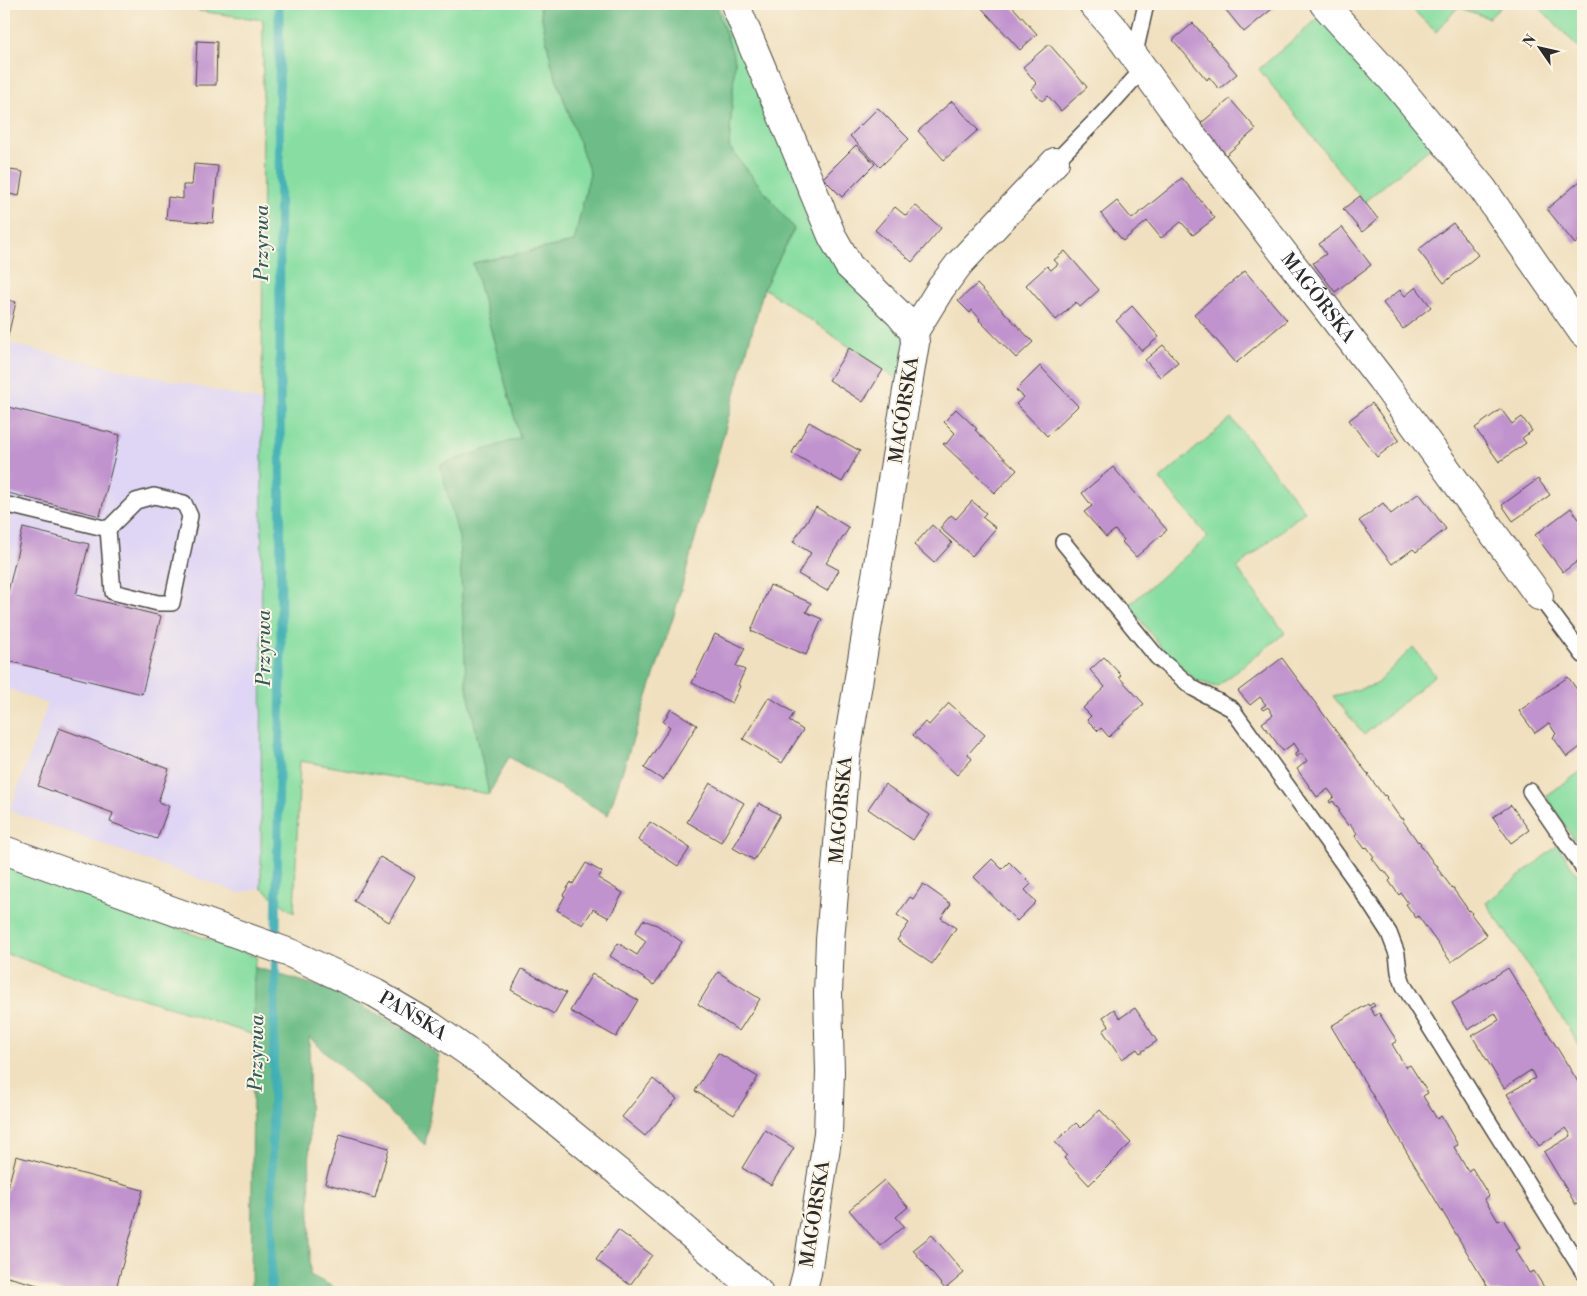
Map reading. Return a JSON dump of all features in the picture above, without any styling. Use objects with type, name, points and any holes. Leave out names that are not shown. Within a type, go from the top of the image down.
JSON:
[{"type":"street","name":"MAGÓRSKA","points":[[735,4],[840,252],[849,266],[914,332],[915,342],[845,761],[830,949],[828,994],[830,1072],[828,1134],[807,1272],[802,1292]]},
{"type":"street","name":"MAGÓRSKA","points":[[1093,4],[1376,372],[1540,596]]},
{"type":"street","points":[[1324,4],[1404,93],[1482,189],[1583,333]]},
{"type":"street","name":"MAGÓRSKA","points":[[914,332],[941,288],[959,264],[1055,162]]},
{"type":"street","name":"PAŃSKA","points":[[4,850],[290,953],[375,993],[430,1026],[491,1068],[618,1172],[758,1292]]},
{"type":"lane","points":[[1055,162],[1103,113],[1137,61],[1137,44],[1146,4]]},
{"type":"lane","points":[[154,496],[184,503],[190,516],[172,603],[158,604],[113,592],[108,529],[136,501],[154,496]]},
{"type":"lane","points":[[4,504],[108,529]]},
{"type":"lane","points":[[1063,542],[1158,657],[1193,688],[1232,708],[1354,879],[1389,933],[1397,954],[1399,972],[1404,986],[1583,1272]]},
{"type":"lane","points":[[1540,596],[1583,656]]},
{"type":"lane","points":[[1530,791],[1583,868]]},
{"type":"shaded area","points":[[4,343],[262,401],[261,888],[239,893],[10,811],[48,704],[4,687]]},
{"type":"green space","points":[[199,4],[539,4],[552,66],[590,173],[574,242],[473,263],[520,438],[460,521],[466,682],[489,794],[300,761],[294,913],[261,888],[263,20],[199,11]]},
{"type":"green space","points":[[539,4],[715,4],[735,60],[729,147],[794,229],[764,288],[674,615],[608,815],[509,757],[489,794],[466,682],[459,538],[440,465],[520,438],[473,263],[574,242],[590,173],[552,66]]},
{"type":"green space","points":[[715,4],[717,4],[771,112],[904,333],[902,383],[764,288],[794,229],[729,147],[735,60]]},
{"type":"green space","points":[[1407,4],[1504,4],[1489,18],[1458,7],[1436,32]]},
{"type":"green space","points":[[1536,4],[1583,4],[1583,52]]},
{"type":"green space","points":[[1321,16],[1435,144],[1364,202],[1259,69]]},
{"type":"green space","points":[[1231,418],[1305,511],[1237,568],[1285,633],[1216,687],[1196,680],[1163,650],[1129,605],[1208,537],[1160,479]]},
{"type":"green space","points":[[1413,647],[1435,675],[1364,735],[1333,696],[1375,685]]},
{"type":"green space","points":[[1583,770],[1583,853],[1546,796]]},
{"type":"green space","points":[[1558,845],[1583,884],[1583,1051],[1486,903]]},
{"type":"green space","points":[[4,866],[257,957],[254,967],[254,1035],[4,953]]},
{"type":"green space","points":[[254,967],[331,990],[405,1029],[439,1056],[425,1145],[309,1037],[310,1275],[337,1289],[330,1292],[251,1292]]},
{"type":"building","points":[[978,4],[1010,4],[1037,34],[1020,50]]},
{"type":"building","points":[[1221,4],[1278,4],[1244,32]]},
{"type":"building","points":[[1193,23],[1237,74],[1219,89],[1209,77],[1207,80],[1173,40]]},
{"type":"building","points":[[197,41],[217,42],[216,85],[195,85]]},
{"type":"building","points":[[1049,44],[1087,87],[1061,111],[1048,96],[1042,101],[1031,89],[1037,84],[1023,67]]},
{"type":"building","points":[[1230,99],[1256,129],[1226,155],[1200,124]]},
{"type":"building","points":[[952,101],[978,130],[944,160],[918,131]]},
{"type":"building","points":[[878,108],[909,139],[880,167],[850,136]]},
{"type":"building","points":[[856,145],[875,164],[842,197],[823,178]]},
{"type":"building","points":[[194,164],[218,166],[213,223],[166,219],[168,197],[183,199],[183,185],[192,185]]},
{"type":"building","points":[[4,169],[23,172],[19,196],[4,193]]},
{"type":"building","points":[[1182,178],[1215,218],[1193,235],[1181,222],[1161,238],[1147,221],[1123,241],[1101,214],[1117,201],[1132,219]]},
{"type":"building","points":[[1580,181],[1583,185],[1583,237],[1575,244],[1547,209]]},
{"type":"building","points":[[1360,196],[1378,219],[1362,232],[1343,209]]},
{"type":"building","points":[[915,205],[941,228],[912,262],[875,230],[895,207],[906,216]]},
{"type":"building","points":[[1453,223],[1478,255],[1444,283],[1418,250]]},
{"type":"building","points":[[1342,227],[1371,265],[1335,292],[1313,263],[1326,254],[1319,244]]},
{"type":"building","points":[[1065,251],[1099,290],[1080,307],[1076,302],[1056,320],[1026,285],[1047,266],[1051,270],[1058,264],[1054,260]]},
{"type":"building","points":[[1245,271],[1287,320],[1236,363],[1194,314]]},
{"type":"building","points":[[977,284],[1033,342],[1016,358],[979,320],[972,310],[970,313],[958,301]]},
{"type":"building","points":[[1416,287],[1431,307],[1403,329],[1383,303],[1400,290],[1405,296]]},
{"type":"building","points":[[4,299],[16,302],[7,340],[4,339]]},
{"type":"building","points":[[1132,306],[1159,337],[1142,351],[1116,321]]},
{"type":"building","points":[[1163,345],[1178,362],[1160,377],[1145,360]]},
{"type":"building","points":[[849,348],[883,370],[863,402],[829,380]]},
{"type":"building","points":[[1040,366],[1078,406],[1047,436],[1016,404],[1024,397],[1016,390]]},
{"type":"building","points":[[1372,403],[1399,440],[1377,457],[1349,420]]},
{"type":"building","points":[[4,406],[120,435],[100,516],[4,492]]},
{"type":"building","points":[[956,409],[1017,470],[995,493],[943,444],[946,444],[955,433],[944,422]]},
{"type":"building","points":[[1501,409],[1512,424],[1522,417],[1532,431],[1522,438],[1526,443],[1499,462],[1475,428]]},
{"type":"building","points":[[809,422],[860,451],[842,482],[792,453]]},
{"type":"building","points":[[1113,467],[1167,530],[1136,557],[1122,542],[1124,540],[1115,530],[1106,537],[1084,512],[1092,506],[1082,493]]},
{"type":"building","points":[[1538,479],[1550,495],[1513,521],[1502,505]]},
{"type":"building","points":[[1419,493],[1446,529],[1416,552],[1413,549],[1392,564],[1359,521],[1383,503],[1391,514]]},
{"type":"building","points":[[972,501],[986,513],[982,517],[996,528],[972,556],[940,528],[951,515],[956,519]]},
{"type":"building","points":[[816,507],[849,528],[826,563],[839,570],[827,591],[798,574],[811,553],[793,542]]},
{"type":"building","points":[[1571,508],[1583,525],[1583,557],[1563,572],[1535,535]]},
{"type":"building","points":[[932,525],[952,543],[934,563],[914,545]]},
{"type":"building","points":[[23,528],[89,544],[76,595],[161,616],[142,694],[4,660],[4,609]]},
{"type":"building","points":[[770,585],[811,603],[806,612],[822,619],[806,655],[751,631]]},
{"type":"building","points":[[715,634],[745,648],[736,666],[745,670],[732,703],[692,683]]},
{"type":"building","points":[[1104,657],[1121,675],[1119,677],[1144,704],[1109,737],[1101,728],[1098,731],[1087,720],[1091,716],[1083,708],[1105,687],[1090,670]]},
{"type":"building","points":[[1282,658],[1367,773],[1370,774],[1368,775],[1384,796],[1387,797],[1401,819],[1403,818],[1403,821],[1418,842],[1420,842],[1435,865],[1438,866],[1437,868],[1452,888],[1454,888],[1487,935],[1451,962],[1418,916],[1416,918],[1401,893],[1398,894],[1389,881],[1391,879],[1372,858],[1374,857],[1367,847],[1365,849],[1355,835],[1357,833],[1350,824],[1348,826],[1333,801],[1330,803],[1329,801],[1334,797],[1328,789],[1317,797],[1297,769],[1307,761],[1301,753],[1297,757],[1295,756],[1299,751],[1294,743],[1283,751],[1262,723],[1273,715],[1268,707],[1263,710],[1261,708],[1266,705],[1260,697],[1250,705],[1238,691]]},
{"type":"building","points":[[1568,677],[1583,698],[1583,745],[1567,757],[1553,737],[1556,734],[1549,723],[1535,733],[1519,711]]},
{"type":"building","points":[[769,697],[794,713],[789,721],[803,730],[782,763],[743,739]]},
{"type":"building","points":[[949,703],[985,735],[968,754],[972,759],[957,775],[913,735],[925,722],[929,725]]},
{"type":"building","points":[[671,709],[697,725],[663,780],[644,768],[670,727],[663,722]]},
{"type":"building","points":[[59,728],[169,769],[158,802],[169,806],[157,839],[110,822],[113,813],[38,786]]},
{"type":"building","points":[[710,783],[744,803],[721,842],[687,822]]},
{"type":"building","points":[[885,784],[930,815],[913,840],[868,809]]},
{"type":"building","points":[[759,803],[780,815],[754,860],[733,848]]},
{"type":"building","points":[[1511,805],[1529,830],[1511,843],[1493,817]]},
{"type":"building","points":[[650,822],[690,848],[678,866],[638,840]]},
{"type":"building","points":[[380,857],[415,877],[389,922],[354,901]]},
{"type":"building","points":[[992,859],[1002,869],[1009,862],[1031,884],[1025,890],[1036,902],[1017,921],[974,877]]},
{"type":"building","points":[[586,863],[602,872],[598,878],[623,893],[609,918],[593,909],[583,925],[557,910],[571,882],[573,884]]},
{"type":"building","points":[[923,884],[951,904],[941,918],[956,928],[932,964],[897,940],[909,923],[897,915],[910,897],[913,899]]},
{"type":"building","points":[[643,920],[657,925],[682,942],[654,985],[610,956],[618,943],[637,955],[646,941],[635,933]]},
{"type":"building","points":[[1508,968],[1583,1090],[1583,1200],[1576,1205],[1544,1152],[1571,1136],[1569,1132],[1566,1128],[1539,1146],[1507,1094],[1535,1078],[1531,1070],[1504,1088],[1472,1036],[1499,1020],[1495,1013],[1468,1030],[1452,1003]]},
{"type":"building","points":[[522,969],[566,993],[554,1014],[511,990]]},
{"type":"building","points":[[718,972],[760,999],[739,1031],[698,1004]]},
{"type":"building","points":[[592,974],[638,1000],[616,1037],[570,1011]]},
{"type":"building","points":[[1373,1003],[1375,1006],[1370,1008],[1375,1016],[1379,1013],[1397,1041],[1392,1044],[1399,1056],[1406,1067],[1410,1065],[1428,1093],[1423,1096],[1437,1119],[1441,1116],[1458,1145],[1454,1147],[1468,1171],[1472,1168],[1489,1196],[1484,1199],[1498,1221],[1503,1219],[1520,1248],[1515,1250],[1529,1273],[1534,1271],[1547,1292],[1491,1292],[1486,1284],[1331,1026],[1368,1004],[1369,1006]]},
{"type":"building","points":[[1135,1008],[1157,1041],[1140,1053],[1137,1049],[1122,1059],[1103,1031],[1109,1026],[1103,1017],[1114,1009],[1120,1018]]},
{"type":"building","points":[[718,1053],[758,1077],[734,1115],[695,1091]]},
{"type":"building","points":[[653,1079],[677,1099],[645,1136],[622,1117]]},
{"type":"building","points":[[1100,1110],[1131,1143],[1089,1185],[1064,1158],[1067,1155],[1055,1142],[1076,1123],[1081,1128]]},
{"type":"building","points":[[765,1130],[794,1148],[771,1185],[742,1168]]},
{"type":"building","points":[[340,1134],[389,1148],[375,1198],[325,1183]]},
{"type":"building","points":[[16,1156],[143,1190],[115,1292],[64,1292],[4,1276],[4,1203]]},
{"type":"building","points":[[884,1180],[908,1207],[896,1217],[904,1226],[880,1246],[849,1210]]},
{"type":"building","points":[[618,1230],[652,1255],[630,1285],[596,1260]]},
{"type":"building","points":[[932,1235],[964,1273],[945,1289],[913,1250]]},
{"type":"waterway","name":"Przyrwa","points":[[271,1292],[281,674],[279,4]]}]
